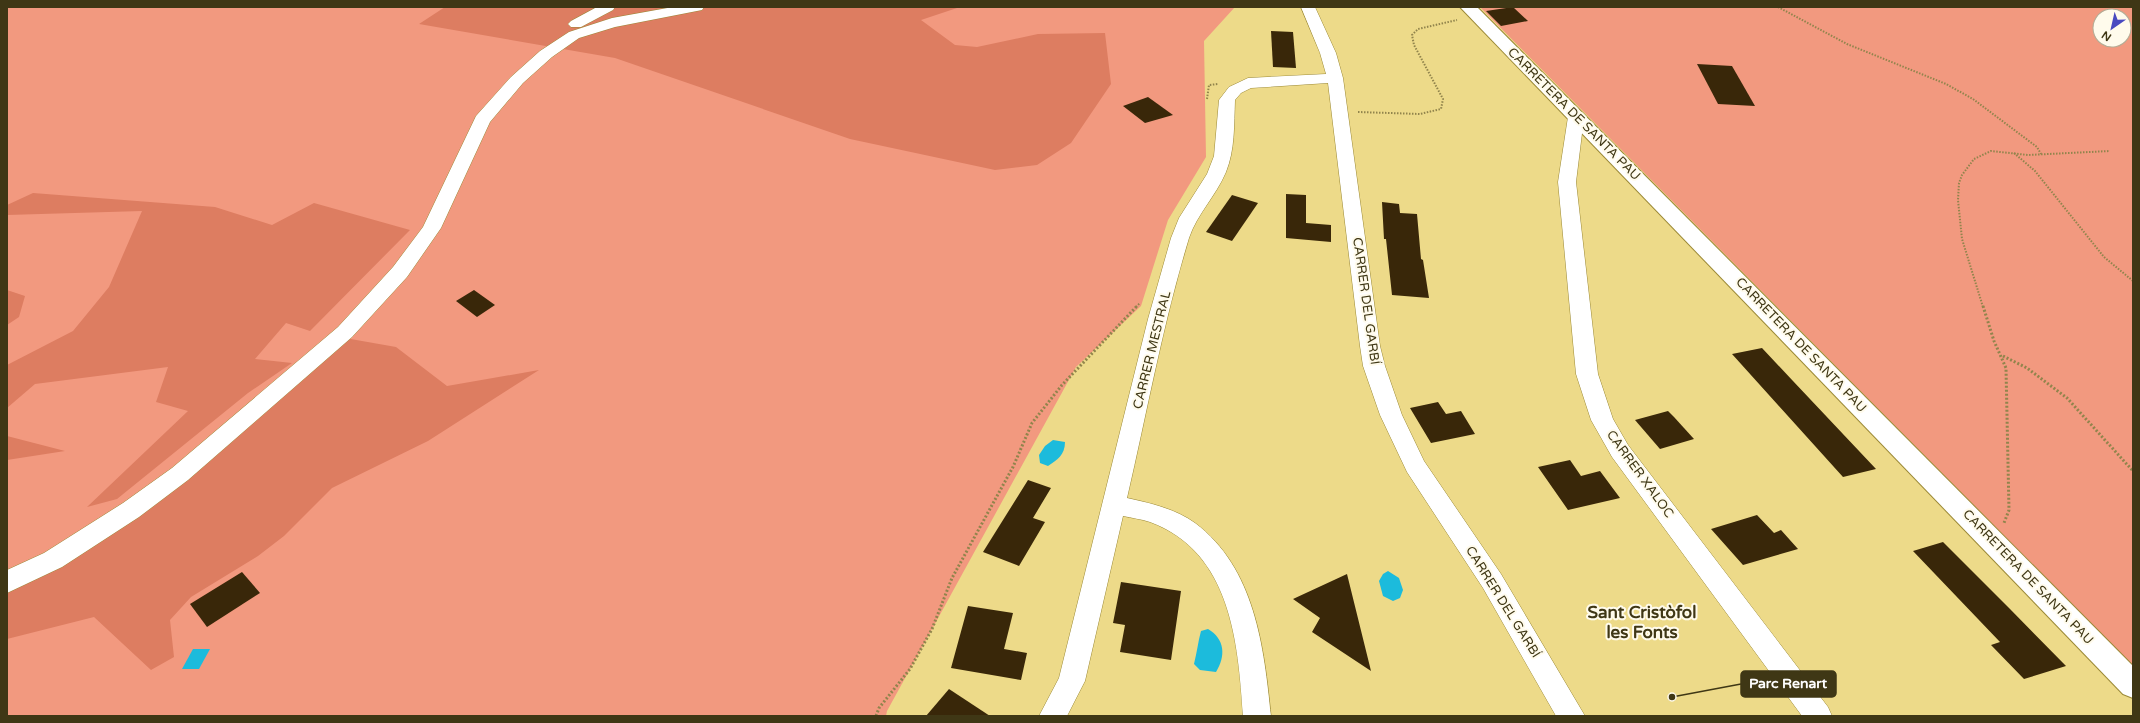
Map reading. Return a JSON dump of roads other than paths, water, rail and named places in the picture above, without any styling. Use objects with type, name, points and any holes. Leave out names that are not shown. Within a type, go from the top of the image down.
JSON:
[{"type":"main road","name":"CARRETERA DE SANTA PAU","points":[[1472,12],[2133,685]]},
{"type":"street","points":[[546,54],[538,50],[539,45],[608,7]]},
{"type":"street","points":[[7,582],[53,560],[143,501],[180,474],[345,332],[400,272],[432,228],[482,120],[516,80],[546,54],[574,35],[612,23],[697,7]]},
{"type":"street","name":"CARRER DEL GARBÍ","points":[[1308,7],[1328,52],[1335,78],[1370,346],[1374,366],[1391,415],[1415,466],[1492,581],[1571,716]]},
{"type":"street","name":"CARRER MESTRAL","points":[[1053,716],[1072,681],[1158,319],[1182,233],[1188,218],[1221,163],[1225,147],[1227,100],[1235,90],[1244,85],[1258,81],[1335,78]]},
{"type":"street","name":"CARRER XALOC","points":[[1576,117],[1568,182],[1587,374],[1602,420],[1620,451],[1818,716]]},
{"type":"street","points":[[1115,505],[1156,512],[1176,522],[1195,536],[1227,575],[1238,597],[1245,617],[1255,682],[1257,716]]},
{"type":"water","points":[[1053,440],[1065,442],[1065,447],[1060,457],[1048,466],[1040,463],[1039,455],[1045,446]]},
{"type":"water","points":[[1388,571],[1399,578],[1403,590],[1400,598],[1393,601],[1383,596],[1379,581],[1383,574]]},
{"type":"water","points":[[1208,629],[1218,638],[1222,648],[1221,660],[1216,672],[1200,670],[1194,664],[1201,631]]},
{"type":"water","points":[[193,649],[210,649],[199,669],[182,669]]},
{"type":"place","name":"Parc Renart","points":[[1672,697]]},
{"type":"district","name":"Sant Cristòfol les Fonts","points":[[1642,622]]}]
